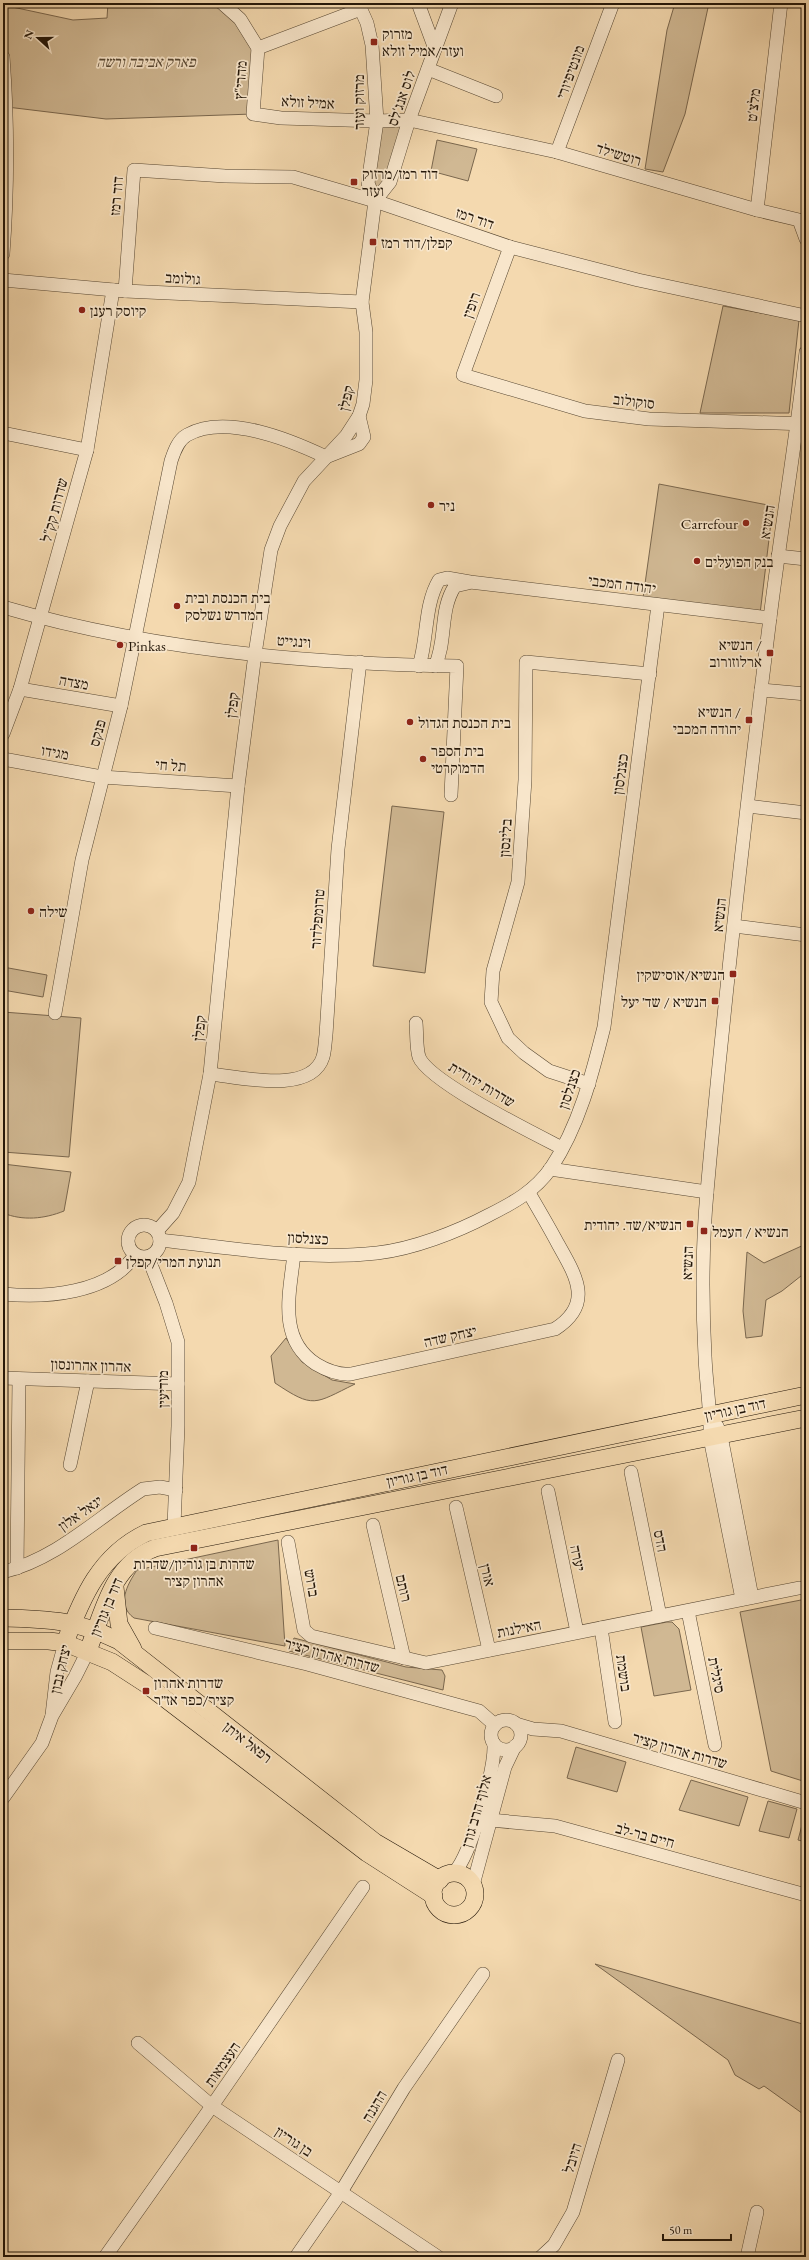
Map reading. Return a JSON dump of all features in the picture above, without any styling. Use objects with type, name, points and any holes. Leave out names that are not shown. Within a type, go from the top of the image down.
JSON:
[{"type":"main road","name":"דוד בן גוריון","points":[[73,1622],[93,1580],[117,1551],[146,1533],[806,1395]]},
{"type":"main road","name":"דוד בן גוריון","points":[[88,1651],[115,1582],[122,1569],[133,1559],[155,1548],[249,1527],[806,1418]]},
{"type":"main road","points":[[115,1582],[119,1624],[126,1638],[138,1655]]},
{"type":"main road","name":"רפאל איתן","points":[[3,1618],[50,1619],[73,1622],[96,1630],[119,1641],[364,1834],[447,1876]]},
{"type":"main road","name":"יצחק נבון","points":[[65,1643],[73,1622]]},
{"type":"main road","name":"רפאל איתן","points":[[3,1641],[49,1641],[65,1643],[88,1651],[112,1662],[140,1680],[362,1849],[434,1896]]},
{"type":"main road","points":[[447,1876],[468,1878],[473,1885],[474,1900],[467,1910],[461,1914],[455,1915],[443,1912],[435,1902],[434,1890],[447,1876]]},
{"type":"street","name":"מהרי\"ץ","points":[[222,3],[240,19],[258,48],[254,114]]},
{"type":"street","points":[[418,3],[435,50]]},
{"type":"street","name":"לוס אנג'לס","points":[[375,201],[390,182],[409,120],[452,3]]},
{"type":"street","name":"מונטיפיורי","points":[[557,152],[613,3]]},
{"type":"street","name":"מלצ'ט","points":[[757,210],[781,3]]},
{"type":"street","name":"מהרי\"ץ","points":[[258,48],[359,6]]},
{"type":"street","name":"מרזוק ועזר","points":[[359,6],[367,23],[372,45],[377,121],[368,182],[375,201]]},
{"type":"street","points":[[3,57],[7,107],[8,188],[3,254]]},
{"type":"street","points":[[428,68],[496,96]]},
{"type":"street","name":"אמיל זולא","points":[[254,114],[281,118],[377,121],[409,120]]},
{"type":"street","name":"רוטשילד","points":[[409,120],[557,152],[757,210],[799,220],[806,239]]},
{"type":"street","name":"דוד רמז","points":[[119,290],[134,170],[225,176],[293,177],[375,201],[510,247],[638,280],[806,316]]},
{"type":"street","name":"קפלן","points":[[158,1235],[174,1213],[189,1182],[210,1074],[238,786],[255,654],[274,541],[285,515],[304,481],[346,436],[359,416],[366,380],[366,332],[362,302],[375,201]]},
{"type":"street","name":"רופין","points":[[462,375],[510,247]]},
{"type":"street","name":"גולומב","points":[[3,280],[119,290],[362,302]]},
{"type":"street","name":"שדרות קק\"ל","points":[[3,734],[20,689],[88,450],[119,290]]},
{"type":"street","points":[[802,423],[806,352]]},
{"type":"street","name":"סוקולוב","points":[[462,375],[585,411],[649,419],[802,423]]},
{"type":"street","name":"הנשיא","points":[[711,1414],[705,1360],[702,1272],[707,1192],[734,926],[770,618],[778,556],[802,423]]},
{"type":"street","name":"פנקס","points":[[55,1013],[82,860],[121,706],[170,461],[177,445],[186,435],[212,428],[263,431],[294,442],[326,457]]},
{"type":"street","points":[[3,433],[88,450]]},
{"type":"street","points":[[778,556],[806,559]]},
{"type":"street","name":"יהודה המכבי","points":[[418,666],[423,651],[433,590],[439,580],[447,578],[770,618]]},
{"type":"street","name":"יהודה המכבי","points":[[435,666],[439,658],[446,609],[450,593],[454,586],[470,582]]},
{"type":"street","name":"כצנלסון","points":[[158,1235],[294,1254],[334,1256],[379,1253],[426,1241],[472,1224],[529,1193],[550,1169],[562,1148],[589,1084],[604,1027],[658,605]]},
{"type":"street","name":"וינגייט","points":[[3,607],[41,618],[136,637],[255,654],[418,666],[457,666],[451,796]]},
{"type":"street","name":"טרומפלדור","points":[[210,1074],[289,1081],[302,1078],[313,1070],[322,1058],[326,1035],[338,849],[360,662]]},
{"type":"street","name":"בלינסון","points":[[589,1084],[549,1071],[524,1053],[508,1038],[491,1002],[493,971],[518,882],[525,780],[526,662],[650,674]]},
{"type":"street","name":"מצדה","points":[[20,689],[121,706]]},
{"type":"street","points":[[762,690],[806,694]]},
{"type":"street","name":"מגידו","points":[[3,758],[102,777]]},
{"type":"street","name":"תל חי","points":[[102,777],[238,786]]},
{"type":"street","points":[[748,806],[806,813]]},
{"type":"street","points":[[734,926],[806,934]]},
{"type":"street","name":"שדרות יהודית","points":[[416,1023],[419,1057],[440,1079],[477,1102],[562,1148]]},
{"type":"street","points":[[550,1169],[707,1192]]},
{"type":"street","name":"יצחק שדה","points":[[294,1254],[288,1308],[289,1327],[302,1352],[314,1363],[327,1370],[351,1374],[555,1329],[570,1318],[575,1309],[579,1297],[577,1277],[529,1193]]},
{"type":"street","points":[[146,1225],[158,1235],[158,1249],[148,1257],[135,1255],[128,1247],[127,1242],[133,1228],[146,1225]]},
{"type":"street","points":[[3,1294],[41,1296],[76,1291],[118,1272],[128,1264],[135,1255]]},
{"type":"street","name":"מודיעין","points":[[148,1257],[175,1331],[178,1349],[174,1526]]},
{"type":"street","name":"אהרון אהרונסון","points":[[3,1378],[178,1384]]},
{"type":"street","points":[[17,1568],[19,1379]]},
{"type":"street","points":[[70,1465],[88,1381]]},
{"type":"street","points":[[711,1414],[747,1598]]},
{"type":"street","name":"הדס","points":[[631,1472],[660,1616]]},
{"type":"street","name":"יגאל אלון","points":[[3,1572],[17,1568],[54,1551],[143,1489],[160,1487],[176,1490]]},
{"type":"street","name":"יערה","points":[[548,1491],[577,1632]]},
{"type":"street","name":"אורן","points":[[456,1507],[488,1650]]},
{"type":"street","name":"רותם","points":[[373,1525],[404,1658]]},
{"type":"street","name":"ברוש","points":[[288,1542],[304,1630]]},
{"type":"street","name":"האילנות","points":[[304,1630],[311,1636],[426,1663],[799,1588]]},
{"type":"street","name":"סיגלית","points":[[688,1611],[715,1745]]},
{"type":"street","name":"שדרות אהרון קציר","points":[[155,1628],[307,1664],[479,1711],[495,1725]]},
{"type":"street","name":"בושמת","points":[[601,1628],[615,1722]]},
{"type":"street","name":"יצחק נבון","points":[[52,1716],[57,1672],[65,1643]]},
{"type":"street","name":"יצחק נבון","points":[[3,1798],[42,1742],[52,1716],[75,1677],[88,1651]]},
{"type":"street","points":[[503,1720],[516,1724],[520,1733],[517,1744],[502,1749],[494,1744],[491,1734],[495,1725],[503,1720]]},
{"type":"street","name":"שדרות אהרון קציר","points":[[516,1724],[533,1729],[561,1731],[806,1803]]},
{"type":"street","name":"שדרות אהרון קציר","points":[[517,1744],[531,1734],[545,1730]]},
{"type":"street","name":"אלוף הרב גורן","points":[[447,1876],[461,1866],[468,1850],[476,1827],[492,1766],[494,1744]]},
{"type":"street","name":"אלוף הרב גורן","points":[[473,1885],[508,1758],[517,1744]]},
{"type":"street","name":"יצחק נבון","points":[[3,1784],[24,1768]]},
{"type":"street","points":[[476,1827],[490,1820]]},
{"type":"street","name":"חיים בר-לב","points":[[490,1820],[555,1826],[806,1895]]},
{"type":"street","name":"העצמאות","points":[[105,2257],[212,2106],[363,1887]]},
{"type":"street","name":"ההגנה","points":[[296,2257],[341,2192],[404,2088],[483,1974]]},
{"type":"street","name":"בן גוריון","points":[[138,2043],[212,2106],[438,2257]]},
{"type":"street","name":"היובל","points":[[540,2257],[554,2246],[573,2212],[618,2060]]},
{"type":"street","points":[[747,2257],[757,2212]]},
{"type":"green space","name":"פארק אביבה ורשה","points":[[108,3],[222,3],[253,38],[253,114],[106,119],[7,107],[3,57],[3,5],[73,20],[107,18]]},
{"type":"green space","points":[[675,3],[709,3],[685,114],[663,172],[645,169],[667,30]]},
{"type":"green space","points":[[409,120],[375,201],[370,169],[377,121]]},
{"type":"green space","points":[[437,140],[477,149],[468,181],[431,171]]},
{"type":"green space","points":[[723,306],[799,320],[789,413],[700,413]]},
{"type":"green space","points":[[659,484],[773,506],[760,614],[643,598]]},
{"type":"green space","points":[[392,806],[444,812],[425,973],[373,966]]},
{"type":"green space","points":[[3,967],[47,975],[43,997],[3,990]]},
{"type":"green space","points":[[3,1012],[81,1018],[69,1157],[3,1152]]},
{"type":"green space","points":[[3,1164],[71,1172],[64,1211],[49,1216],[34,1218],[11,1216],[3,1213]]},
{"type":"green space","points":[[806,1244],[806,1272],[782,1291],[766,1300],[762,1336],[746,1338],[743,1311],[747,1252],[764,1263]]},
{"type":"green space","points":[[286,1338],[302,1362],[332,1380],[355,1384],[331,1396],[314,1401],[298,1397],[275,1383],[271,1356]]},
{"type":"green space","points":[[278,1540],[285,1646],[134,1618],[125,1607],[124,1601],[127,1588],[137,1570]]},
{"type":"green space","points":[[806,1599],[806,1782],[771,1771],[740,1612]]},
{"type":"green space","points":[[672,1622],[679,1629],[691,1690],[654,1696],[641,1627]]},
{"type":"green space","points":[[294,1638],[406,1667],[442,1670],[445,1676],[443,1690],[289,1651]]},
{"type":"green space","points":[[576,1747],[626,1762],[617,1792],[567,1778]]},
{"type":"green space","points":[[691,1780],[748,1797],[739,1826],[679,1810]]},
{"type":"green space","points":[[768,1801],[797,1809],[789,1838],[759,1831]]},
{"type":"green space","points":[[806,1810],[806,1842],[798,1840]]},
{"type":"green space","points":[[595,1964],[806,2025],[806,2116],[764,2086],[759,2089],[735,2075],[728,2060]]},
{"type":"place","name":"מזרוק ועזר/אמיל זולא","points":[[374,42]]},
{"type":"place","name":"דוד רמז/מרזוק ועזר","points":[[354,182]]},
{"type":"place","name":"קפלן/דוד רמז","points":[[373,242]]},
{"type":"place","name":"קיוסק רענן","points":[[82,310]]},
{"type":"place","name":"ניר","points":[[431,505]]},
{"type":"place","name":"Carrefour","points":[[746,523]]},
{"type":"place","name":"בנק הפועלים","points":[[697,561]]},
{"type":"place","name":"בית הכנסת ובית המדרש נשלסק","points":[[177,606]]},
{"type":"place","name":"Pinkas","points":[[120,645]]},
{"type":"place","name":"הנשיא / ארלוזורוב","points":[[770,653]]},
{"type":"place","name":"הנשיא / יהודה המכבי","points":[[749,720]]},
{"type":"place","name":"בית הכנסת הגדול","points":[[410,722]]},
{"type":"place","name":"בית הספר הדמוקרטי","points":[[423,759]]},
{"type":"place","name":"שילה","points":[[31,911]]},
{"type":"place","name":"הנשיא/אוסישקין","points":[[733,974]]},
{"type":"place","name":"הנשיא / שד׳ יעל","points":[[715,1001]]},
{"type":"place","name":"הנשיא/שד. יהודית","points":[[690,1224]]},
{"type":"place","name":"הנשיא / העמל","points":[[704,1231]]},
{"type":"place","name":"תנועת המרי/קפלן","points":[[118,1261]]},
{"type":"place","name":"שדרות בן גוריון/שדרות אהרון קציר","points":[[194,1548]]},
{"type":"place","name":"שדרות אהרון קציר/כפר אז״ר","points":[[146,1691]]}]
